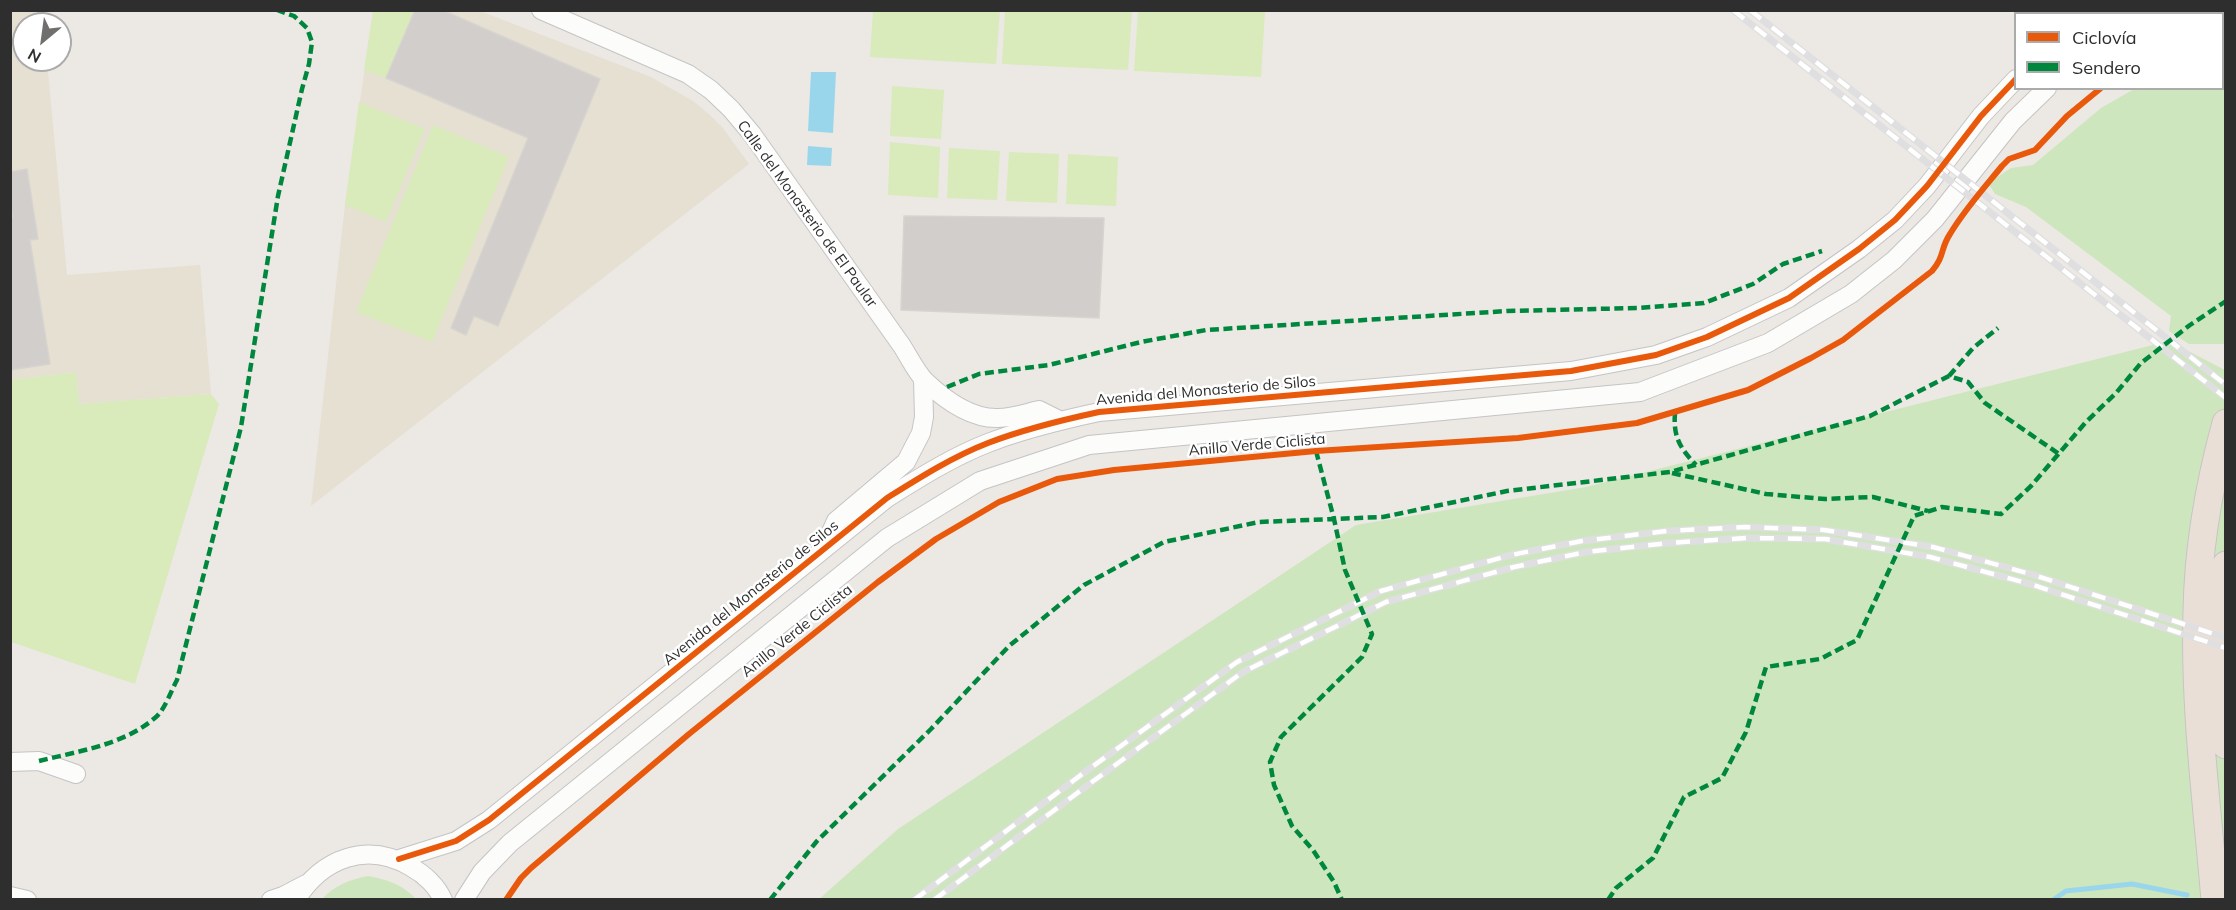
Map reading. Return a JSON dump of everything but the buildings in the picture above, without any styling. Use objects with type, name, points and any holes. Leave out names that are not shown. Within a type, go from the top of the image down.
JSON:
[{"type":"highway","points":[[2226,423],[2217,454],[2203,531],[2208,617],[2226,745]]},
{"type":"highway","points":[[2215,900],[2199,733],[2208,617],[2226,565]]},
{"type":"highway","points":[[2208,617],[2226,666]]},
{"type":"highway","points":[[2208,617],[2206,730],[2226,826]]},
{"type":"street","name":"Calle del Monasterio de El Paular","points":[[541,10],[688,74],[711,90],[731,109],[752,134],[923,380],[954,404],[984,417],[1004,418],[1039,410],[1059,420]]},
{"type":"street","name":"Avenida del Monasterio de Silos","points":[[399,860],[456,841],[489,820],[887,498],[948,462],[987,443],[1059,420],[1099,412],[1571,371],[1656,356],[1707,337],[1789,298],[1859,249],[1895,220],[1927,186],[1981,116],[2014,81]]},
{"type":"street","points":[[464,900],[482,872],[510,843],[748,649],[887,538],[980,481],[1089,445],[1640,393],[1768,343],[1851,294],[1894,260],[1935,219],[2013,121],[2045,90]]},
{"type":"street","points":[[824,549],[836,521],[906,462],[915,448],[922,425],[923,380]]},
{"type":"street","points":[[10,762],[39,760],[76,774]]},
{"type":"street","points":[[296,900],[322,869],[340,860],[359,855],[379,855],[399,860],[423,873],[443,900]]},
{"type":"street","points":[[271,900],[308,883]]},
{"type":"street","points":[[10,896],[27,900]]},
{"type":"shaded area","points":[[10,11],[43,11],[12,12],[12,72],[48,72],[67,275],[200,265],[211,394],[79,404],[76,372],[11,380]]},
{"type":"shaded area","points":[[373,11],[480,11],[651,77],[693,101],[710,115],[723,128],[749,164],[311,506],[345,205]]},
{"type":"green space","points":[[373,11],[415,11],[386,78],[364,70]]},
{"type":"green space","points":[[873,11],[1000,11],[996,64],[870,57]]},
{"type":"green space","points":[[1005,11],[1132,11],[1128,70],[1002,64]]},
{"type":"green space","points":[[1138,11],[1265,11],[1261,77],[1134,71]]},
{"type":"green space","points":[[2224,36],[2225,344],[2189,344],[2169,331],[2171,316],[2026,207],[1995,194],[1988,183],[2011,168],[2033,165],[2101,108],[2132,90],[2224,90]]},
{"type":"green space","points":[[892,86],[944,90],[941,139],[890,136]]},
{"type":"green space","points":[[359,102],[425,129],[386,222],[345,205]]},
{"type":"green space","points":[[433,125],[509,157],[432,342],[356,312]]},
{"type":"green space","points":[[890,142],[940,147],[938,198],[888,195]]},
{"type":"green space","points":[[949,148],[1000,151],[997,200],[947,198]]},
{"type":"green space","points":[[1009,152],[1059,154],[1057,203],[1006,201]]},
{"type":"green space","points":[[1068,154],[1118,157],[1116,206],[1066,204]]},
{"type":"green space","points":[[2169,341],[2225,370],[2225,899],[818,900],[898,829],[1356,525],[1586,487]]},
{"type":"green space","points":[[76,372],[79,404],[211,394],[219,404],[135,684],[11,642],[11,380]]},
{"type":"green space","points":[[368,876],[394,883],[416,899],[322,899],[343,884]]},
{"type":"water","points":[[811,72],[836,72],[833,133],[808,131]]},
{"type":"water","points":[[808,146],[832,148],[831,166],[807,165]]},
{"type":"waterway","points":[[2053,900],[2066,891],[2132,884],[2187,895]]},
{"type":"railway","points":[[1733,10],[2226,398]]},
{"type":"railway","points":[[1750,10],[2226,385]]},
{"type":"railway","points":[[914,900],[1237,662],[1381,591],[1511,555],[1582,541],[1667,531],[1745,527],[1824,530],[1933,547],[2034,575],[2226,638]]},
{"type":"railway","points":[[934,900],[1243,672],[1386,602],[1514,567],[1586,552],[1668,543],[1747,538],[1825,539],[1930,557],[2030,584],[2226,648]]},
{"type":"marked path","points":[[39,761],[100,746],[143,727],[159,714],[177,680],[241,427],[278,196],[309,64],[312,42],[307,28],[294,16],[277,10]]},
{"type":"marked path","points":[[947,387],[979,374],[1049,365],[1141,342],[1206,330],[1507,311],[1638,308],[1704,303],[1753,284],[1783,264],[1822,251]]},
{"type":"marked path","points":[[1608,900],[1616,888],[1653,858],[1684,797],[1722,778],[1746,732],[1766,667],[1820,659],[1857,640],[1914,516],[1942,507],[2001,514],[2031,486],[2141,363],[2190,325],[2226,301]]},
{"type":"marked path","points":[[1949,376],[1973,348],[1998,328]]},
{"type":"marked path","points":[[770,900],[817,841],[931,729],[1009,646],[1084,585],[1164,542],[1259,522],[1383,517],[1507,491],[1670,472],[1870,416],[1949,376],[1968,382],[1985,403],[2059,454]]},
{"type":"marked path","points":[[1675,413],[1675,429],[1679,442],[1696,465]]},
{"type":"marked path","points":[[1316,451],[1345,570],[1372,634],[1362,657],[1281,737],[1270,762],[1274,785],[1292,826],[1313,850],[1334,882],[1342,900]]},
{"type":"marked path","points":[[1672,473],[1766,494],[1825,499],[1873,497],[1928,511]]},
{"type":"cycle path","points":[[399,859],[456,841],[489,820],[887,498],[962,455],[1015,433],[1099,412],[1571,371],[1656,355],[1707,337],[1789,298],[1859,249],[1895,220],[1927,186],[1981,116],[2014,81]]},
{"type":"cycle path","name":"Anillo Verde Ciclista","points":[[506,900],[531,868],[689,734],[878,582],[936,539],[999,502],[1057,479],[1114,470],[1316,451],[1518,438],[1637,423],[1748,390],[1843,340],[1932,271],[1956,225],[2002,166],[2009,159],[2035,150],[2067,116],[2099,90]]}]
